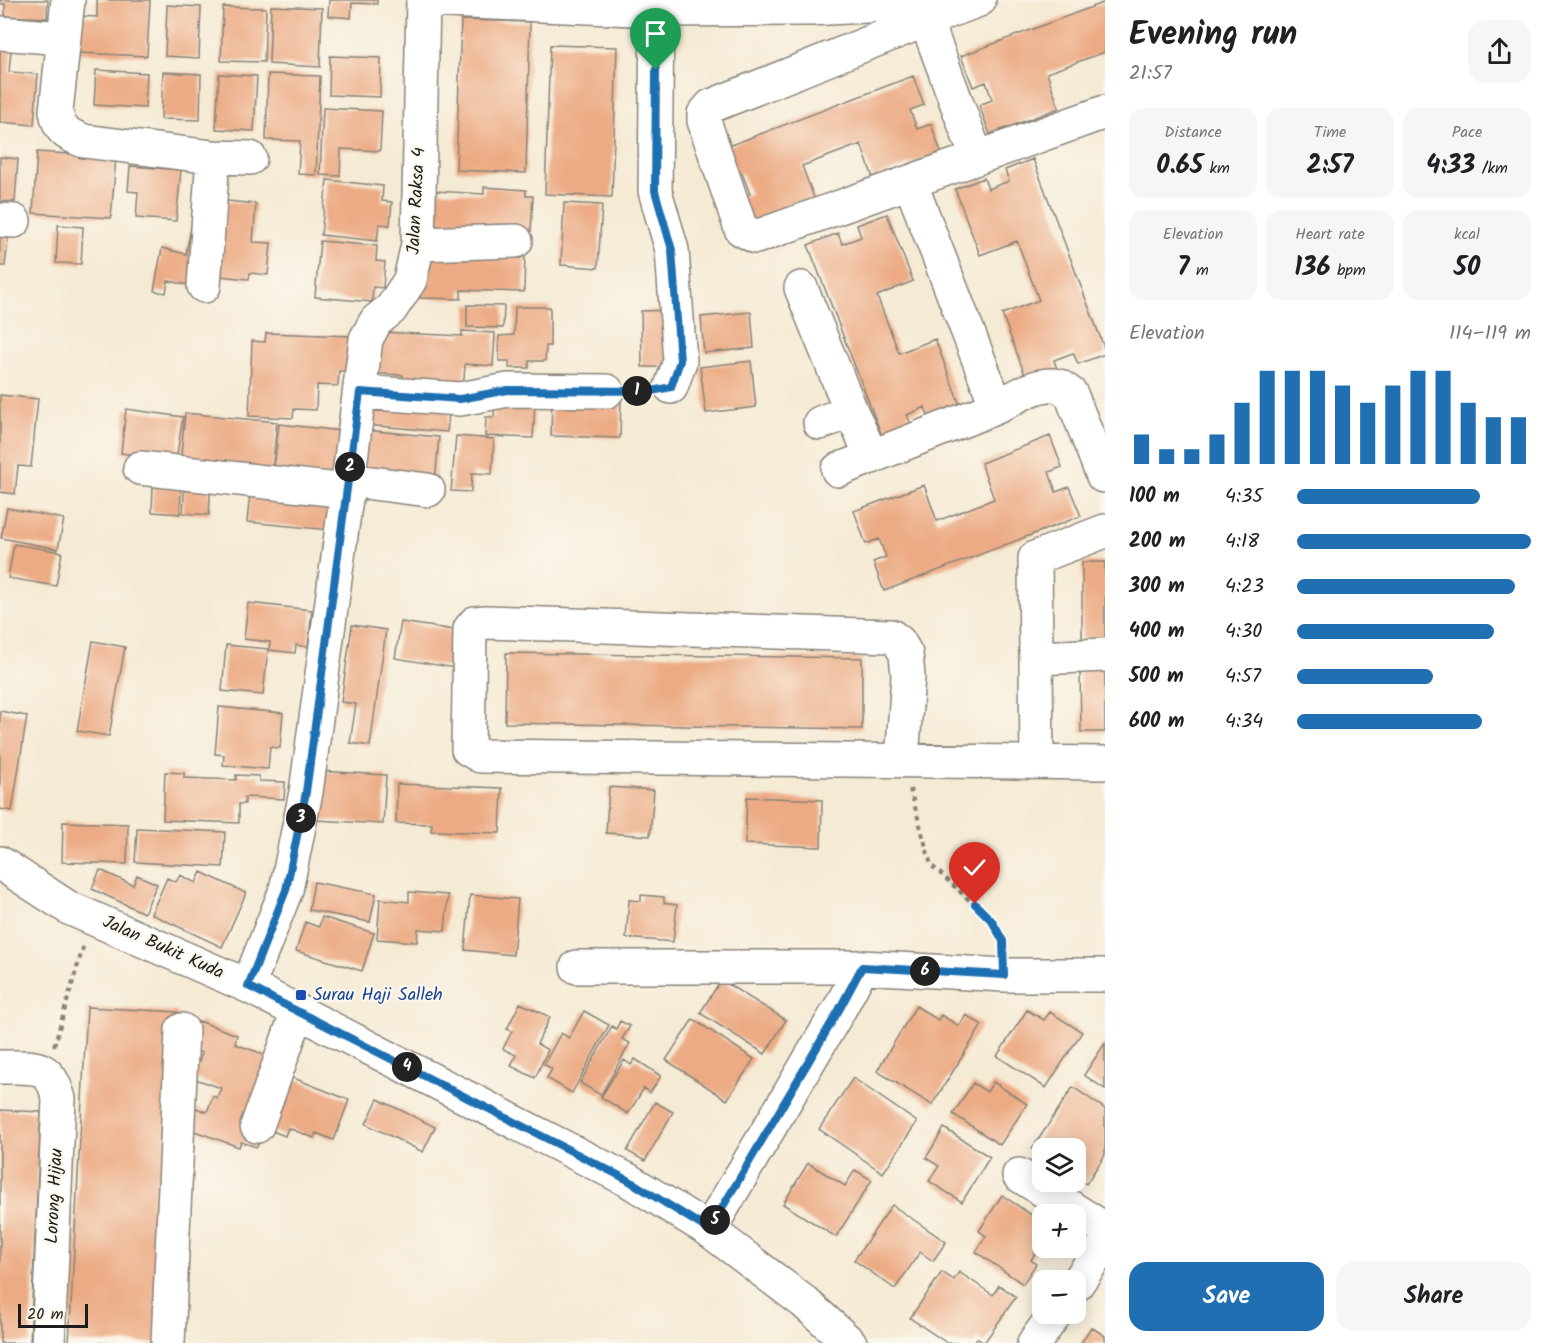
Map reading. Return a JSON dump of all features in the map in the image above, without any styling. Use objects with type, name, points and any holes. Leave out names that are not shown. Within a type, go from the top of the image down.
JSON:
[{"type":"street","points":[[68,0],[56,111],[58,123],[67,134],[84,141],[250,158]]},
{"type":"street","points":[[423,0],[657,10],[810,9],[889,2]]},
{"type":"street","name":"Jalan Raksa 4","points":[[248,986],[286,890],[306,792],[366,339],[376,321],[391,309],[410,280],[418,243],[423,0]]},
{"type":"street","points":[[979,0],[924,10],[711,106],[704,114],[704,121],[741,229],[756,237],[1105,112]]},
{"type":"street","points":[[657,10],[655,191],[672,250],[680,361],[671,387]]},
{"type":"street","points":[[924,10],[977,158]]},
{"type":"street","points":[[0,33],[63,38]]},
{"type":"street","points":[[204,286],[213,156]]},
{"type":"street","points":[[910,182],[997,407]]},
{"type":"street","points":[[418,243],[516,241]]},
{"type":"street","points":[[801,288],[872,457]]},
{"type":"street","points":[[838,470],[997,407],[1038,387],[1050,385],[1061,387],[1071,394],[1104,476]]},
{"type":"street","points":[[360,392],[460,399],[508,390],[607,391]]},
{"type":"street","points":[[820,423],[851,411]]},
{"type":"street","points":[[140,468],[348,486],[428,490]]},
{"type":"street","points":[[1037,762],[1035,558],[1105,531]]},
{"type":"street","points":[[902,760],[908,676],[906,654],[899,642],[891,636],[486,622],[475,623],[470,629],[468,749],[480,756],[1105,763]]},
{"type":"street","points":[[1036,658],[1105,655]]},
{"type":"street","name":"Jalan Bukit Kuda","points":[[0,863],[69,908],[248,986],[628,1180],[709,1230],[804,1302],[850,1343]]},
{"type":"street","points":[[577,967],[862,967],[1004,975],[1105,975]]},
{"type":"street","points":[[709,1230],[862,967]]},
{"type":"street","points":[[257,1126],[298,1011]]},
{"type":"street","points":[[168,1343],[182,1030]]},
{"type":"street","name":"Lorong Hijau","points":[[25,1069],[55,1083],[59,1099],[48,1343]]},
{"type":"street","points":[[1019,1175],[1105,1229]]},
{"type":"street","points":[[1086,1271],[1105,1243]]},
{"type":"street","points":[[1034,1343],[1048,1324]]},
{"type":"path","points":[[902,760],[931,865],[992,921],[1003,941],[1004,975]]},
{"type":"path","points":[[25,1069],[95,919]]},
{"type":"building","points":[[0,0],[48,0],[47,18],[5,16],[5,4],[0,4]]},
{"type":"building","points":[[97,0],[150,0],[147,56],[78,53],[79,16],[97,17]]},
{"type":"building","points":[[329,0],[377,0],[377,4],[352,3],[351,18],[328,16]]},
{"type":"building","points":[[1105,2],[1105,52],[1047,73],[1059,108],[990,134],[979,105],[992,100],[986,82],[973,87],[961,56]]},
{"type":"building","points":[[167,5],[201,7],[199,58],[165,56]]},
{"type":"building","points":[[271,6],[322,8],[320,67],[269,64]]},
{"type":"building","points":[[223,7],[266,8],[264,62],[221,61]]},
{"type":"building","points":[[461,20],[530,22],[526,173],[456,170]]},
{"type":"building","points":[[550,45],[617,47],[612,197],[545,194]]},
{"type":"building","points":[[0,49],[11,50],[9,72],[38,74],[34,125],[0,122]]},
{"type":"building","points":[[330,56],[381,58],[380,97],[329,95]]},
{"type":"building","points":[[96,70],[147,73],[145,108],[94,105]]},
{"type":"building","points":[[163,72],[201,74],[200,120],[161,119]]},
{"type":"building","points":[[219,74],[257,76],[254,131],[216,129]]},
{"type":"building","points":[[268,74],[320,76],[316,175],[298,174],[300,141],[266,140]]},
{"type":"building","points":[[913,76],[924,105],[910,110],[917,129],[931,124],[941,152],[873,178],[861,144],[802,166],[815,200],[746,226],[736,199],[750,194],[742,173],[728,178],[718,150]]},
{"type":"building","points":[[323,108],[382,111],[380,151],[341,149],[340,176],[320,175]]},
{"type":"building","points":[[37,152],[116,157],[111,218],[33,213]]},
{"type":"building","points":[[0,157],[18,159],[15,202],[0,201]]},
{"type":"building","points":[[1033,159],[1105,354],[1078,364],[1073,353],[1054,360],[1058,372],[1028,383],[1002,314],[1039,300],[1017,241],[980,255],[955,189],[984,178],[988,189],[1009,181],[1005,170]]},
{"type":"building","points":[[130,166],[181,170],[176,221],[136,218],[138,192],[128,191]]},
{"type":"building","points":[[327,180],[383,186],[382,201],[392,202],[390,225],[379,224],[377,241],[321,235]]},
{"type":"building","points":[[484,187],[526,190],[526,196],[533,196],[531,232],[434,227],[436,191],[484,194]]},
{"type":"building","points":[[227,201],[256,204],[253,242],[271,243],[268,275],[250,273],[249,279],[219,276]]},
{"type":"building","points":[[564,203],[602,205],[598,268],[561,265]]},
{"type":"building","points":[[887,214],[913,281],[877,296],[899,353],[935,339],[960,405],[929,418],[925,407],[907,415],[911,425],[882,436],[808,245],[838,233],[842,244],[861,237],[857,225]]},
{"type":"building","points":[[192,223],[200,287],[168,281],[166,293],[154,291],[162,248],[186,254]]},
{"type":"building","points":[[58,225],[83,227],[81,264],[56,263]]},
{"type":"building","points":[[0,230],[9,231],[5,266],[0,266]]},
{"type":"building","points":[[320,241],[377,246],[376,261],[385,262],[383,288],[373,287],[372,302],[315,297]]},
{"type":"building","points":[[525,253],[524,292],[461,290],[461,299],[420,298],[421,254]]},
{"type":"building","points":[[467,305],[504,306],[503,328],[467,327]]},
{"type":"building","points":[[515,307],[550,307],[550,346],[546,346],[545,361],[529,361],[529,368],[509,368],[509,361],[499,361],[499,336],[514,335]]},
{"type":"building","points":[[673,310],[673,367],[642,367],[641,311]]},
{"type":"building","points":[[751,312],[754,348],[704,353],[701,317]]},
{"type":"building","points":[[462,331],[495,333],[493,366],[465,364],[463,392],[402,388],[403,375],[378,374],[380,332],[462,336]]},
{"type":"building","points":[[266,333],[352,336],[351,371],[339,371],[338,386],[317,385],[316,410],[294,409],[293,418],[249,416],[252,341],[265,342]]},
{"type":"building","points":[[751,361],[756,407],[706,413],[700,367]]},
{"type":"building","points":[[0,395],[38,399],[31,467],[18,466],[15,494],[0,492]]},
{"type":"building","points":[[552,396],[621,398],[620,438],[551,436]]},
{"type":"building","points":[[369,397],[450,404],[447,432],[366,425]]},
{"type":"building","points":[[495,401],[535,403],[533,438],[485,436],[486,417],[494,417]]},
{"type":"building","points":[[126,409],[183,417],[176,460],[121,453]]},
{"type":"building","points":[[185,413],[277,422],[272,473],[180,464]]},
{"type":"building","points":[[279,424],[341,431],[336,477],[274,470]]},
{"type":"building","points":[[364,430],[439,437],[435,482],[360,476]]},
{"type":"building","points":[[456,436],[494,439],[492,474],[472,473],[471,492],[451,491]]},
{"type":"building","points":[[1050,436],[1062,467],[1049,472],[1056,492],[1069,487],[1081,516],[884,591],[873,562],[886,557],[879,539],[866,544],[854,511],[924,485],[937,521],[994,499],[981,463]]},
{"type":"building","points":[[185,477],[211,479],[209,515],[183,513]]},
{"type":"building","points":[[153,486],[181,488],[180,514],[152,512]]},
{"type":"building","points":[[250,493],[333,501],[330,530],[247,522]]},
{"type":"building","points":[[7,508],[64,519],[58,549],[1,538]]},
{"type":"building","points":[[14,544],[62,552],[56,586],[8,578]]},
{"type":"building","points":[[1082,562],[1105,562],[1105,651],[1082,651]]},
{"type":"building","points":[[248,603],[312,610],[308,647],[296,645],[295,653],[269,650],[270,642],[244,639]]},
{"type":"building","points":[[401,622],[461,631],[455,668],[395,658]]},
{"type":"building","points":[[352,625],[386,630],[370,746],[350,743],[356,704],[341,702]]},
{"type":"building","points":[[93,641],[125,647],[109,736],[77,731]]},
{"type":"building","points":[[226,645],[268,649],[263,695],[222,691]]},
{"type":"building","points":[[506,653],[862,658],[862,729],[505,723]]},
{"type":"building","points":[[1080,669],[1105,669],[1105,732],[1081,732]]},
{"type":"building","points":[[219,707],[283,713],[280,748],[270,747],[268,769],[223,765],[224,755],[215,754]]},
{"type":"building","points":[[0,711],[27,716],[12,811],[0,809]]},
{"type":"building","points":[[318,771],[386,775],[383,824],[316,820]]},
{"type":"building","points":[[165,772],[184,773],[184,778],[236,780],[236,775],[259,776],[259,781],[285,782],[284,799],[245,797],[245,804],[239,804],[239,823],[163,820]]},
{"type":"building","points":[[397,784],[502,788],[500,833],[431,831],[432,824],[396,823]]},
{"type":"building","points":[[609,787],[654,790],[650,836],[606,833]]},
{"type":"building","points":[[747,797],[822,800],[821,847],[745,844]]},
{"type":"building","points":[[63,822],[128,824],[127,864],[62,862]]},
{"type":"building","points":[[137,828],[225,832],[223,867],[135,862]]},
{"type":"building","points":[[100,870],[133,885],[137,875],[157,884],[144,913],[92,889]]},
{"type":"building","points":[[201,872],[246,893],[222,947],[151,914],[167,878],[176,882],[180,875],[196,883]]},
{"type":"building","points":[[314,882],[376,894],[370,922],[309,910]]},
{"type":"building","points":[[409,892],[448,895],[445,931],[418,929],[417,942],[377,939],[380,899],[409,902]]},
{"type":"building","points":[[470,895],[518,899],[513,955],[465,950]]},
{"type":"building","points":[[641,895],[664,897],[664,903],[677,905],[673,942],[626,938],[629,900],[641,901]]},
{"type":"building","points":[[322,917],[374,933],[362,971],[296,951],[305,922],[319,927]]},
{"type":"building","points":[[721,980],[786,1020],[765,1054],[700,1013]]},
{"type":"building","points":[[520,1003],[550,1017],[537,1044],[548,1050],[535,1078],[511,1066],[516,1055],[503,1049],[512,1031],[507,1029]]},
{"type":"building","points":[[916,1006],[938,1020],[941,1015],[959,1026],[966,1015],[982,1025],[932,1105],[877,1071]]},
{"type":"building","points":[[87,1007],[178,1012],[161,1343],[69,1343]]},
{"type":"building","points":[[1027,1010],[1044,1020],[1050,1012],[1082,1032],[1046,1088],[997,1056]]},
{"type":"building","points":[[584,1011],[609,1025],[572,1093],[547,1078],[552,1069],[544,1064],[561,1033],[569,1038]]},
{"type":"building","points":[[693,1019],[754,1059],[727,1100],[666,1060]]},
{"type":"building","points":[[199,1021],[237,1035],[235,1044],[269,1056],[267,1116],[257,1147],[241,1142],[239,1147],[189,1129],[196,1108],[207,1112],[213,1096],[217,1098],[221,1088],[193,1078],[202,1053],[189,1048]]},
{"type":"building","points":[[620,1021],[630,1026],[622,1039],[630,1043],[601,1095],[580,1083],[612,1026],[616,1029]]},
{"type":"building","points":[[1105,1043],[1105,1089],[1084,1075]]},
{"type":"building","points":[[635,1059],[661,1076],[650,1093],[644,1088],[628,1114],[601,1097],[624,1060],[631,1065]]},
{"type":"building","points":[[291,1077],[349,1100],[334,1140],[316,1133],[314,1138],[288,1128],[285,1136],[270,1130]]},
{"type":"building","points":[[853,1078],[917,1122],[883,1173],[819,1129]]},
{"type":"building","points":[[993,1082],[1027,1104],[1000,1145],[953,1114],[973,1083],[987,1092]]},
{"type":"building","points":[[1073,1087],[1105,1109],[1105,1155],[1086,1184],[1086,1138],[1039,1138]]},
{"type":"building","points":[[378,1099],[435,1127],[423,1152],[366,1124]]},
{"type":"building","points":[[655,1102],[673,1112],[645,1161],[627,1151]]},
{"type":"building","points":[[0,1110],[41,1112],[30,1343],[0,1343]]},
{"type":"building","points":[[944,1128],[990,1157],[962,1202],[929,1181],[939,1166],[926,1158]]},
{"type":"building","points":[[808,1163],[845,1186],[855,1170],[872,1180],[836,1237],[783,1204]]},
{"type":"building","points":[[1002,1195],[1032,1215],[1031,1260],[1036,1264],[1023,1284],[976,1252],[986,1236],[979,1231]]},
{"type":"building","points":[[892,1205],[946,1242],[933,1261],[920,1252],[895,1289],[854,1260]]},
{"type":"building","points":[[942,1272],[954,1280],[959,1272],[993,1295],[999,1285],[1016,1297],[984,1343],[977,1338],[974,1343],[947,1343],[910,1318]]},
{"type":"building","points":[[1091,1327],[1105,1336],[1105,1343],[1081,1343]]},
{"type":"place","name":"Surau Haji Salleh","points":[[301,995]]},
{"type":"route","points":[[656,70],[655,191],[672,250],[680,361],[671,387],[652,391],[508,390],[460,399],[360,392],[306,792],[286,890],[248,986],[628,1180],[709,1230],[862,967],[1004,975],[1003,941],[992,921],[975,904]]}]
